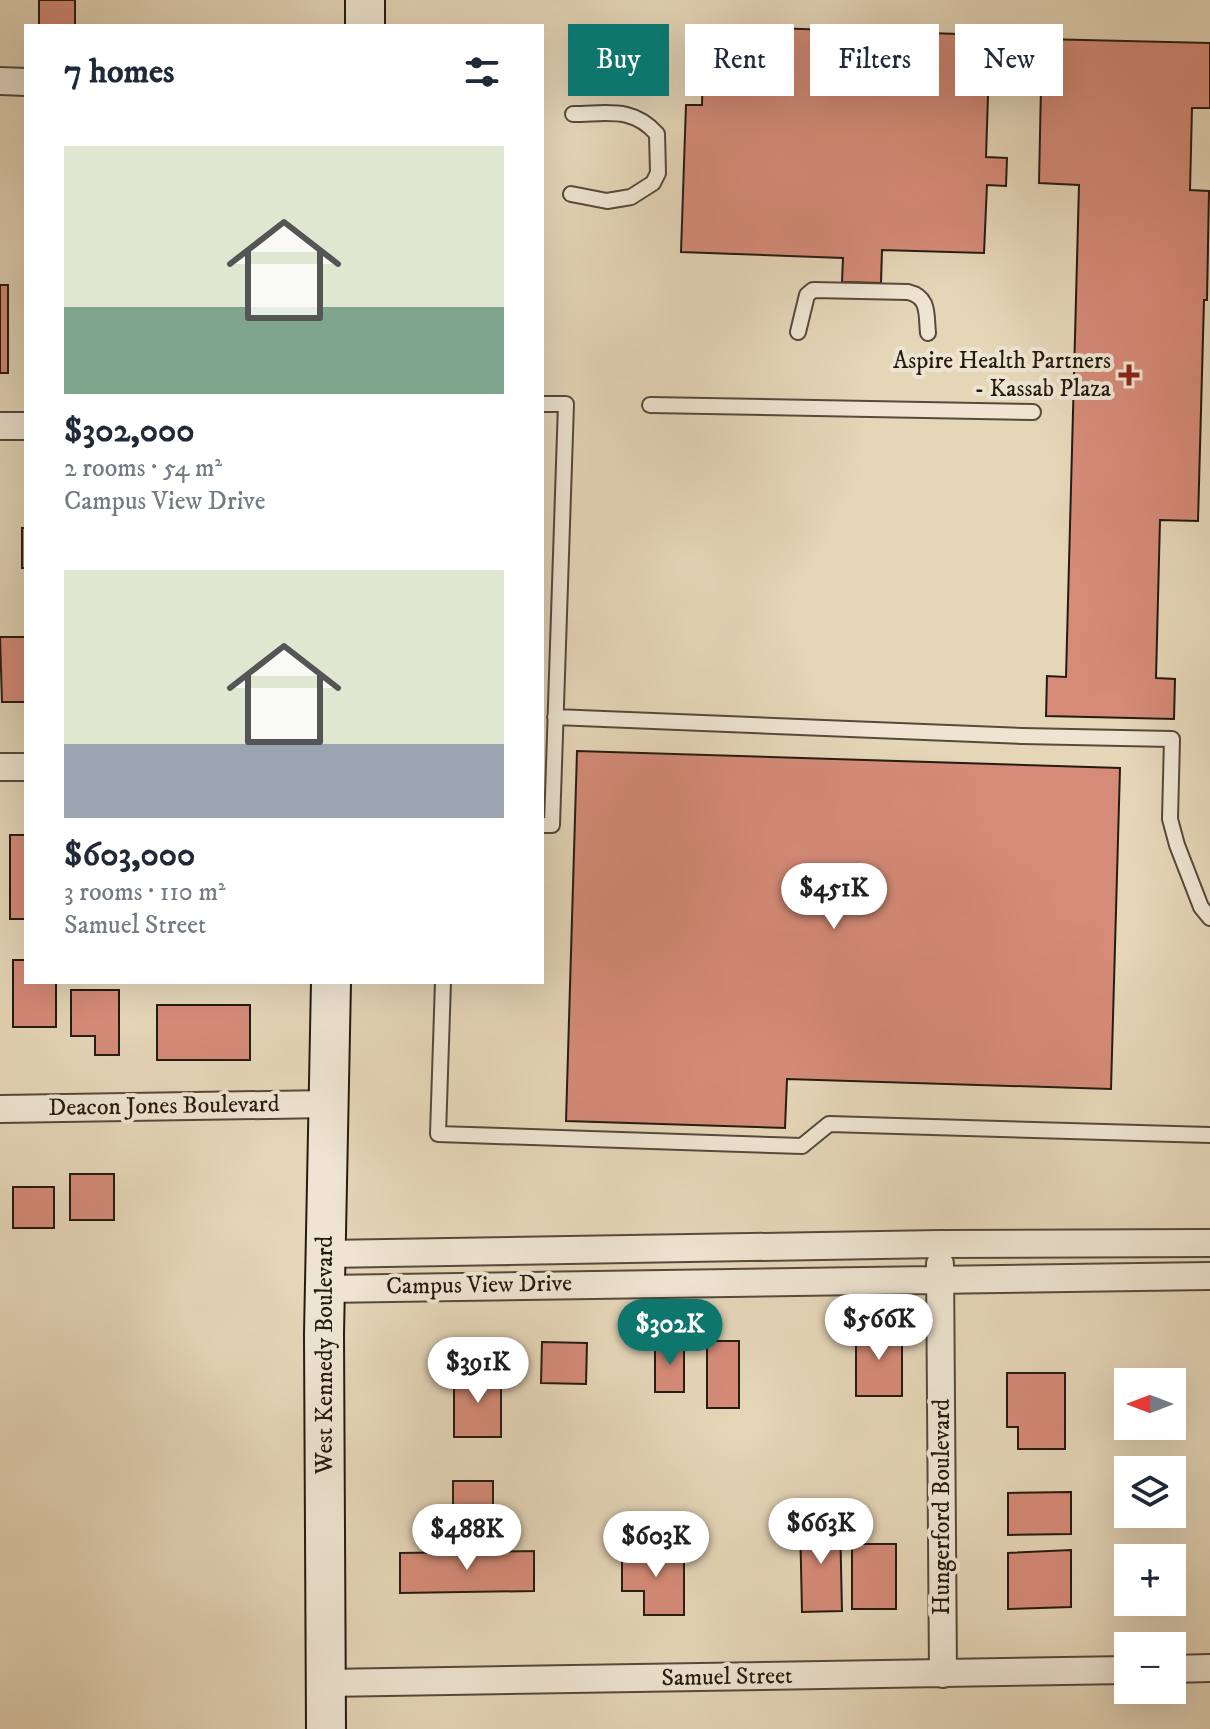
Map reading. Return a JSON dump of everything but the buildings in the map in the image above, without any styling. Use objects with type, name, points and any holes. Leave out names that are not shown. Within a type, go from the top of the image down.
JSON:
[{"type":"main road","points":[[365,0],[365,24]]},
{"type":"main road","name":"West Kennedy Boulevard","points":[[326,1729],[325,1271],[331,984]]},
{"type":"street","points":[[0,81],[24,82]]},
{"type":"street","points":[[0,426],[24,426]]},
{"type":"street","points":[[0,767],[24,767]]},
{"type":"street","name":"Deacon Jones Boulevard","points":[[0,1109],[328,1104]]},
{"type":"street","name":"Campus View Drive","points":[[325,1271],[940,1244],[1210,1243]]},
{"type":"street","name":"Hungerford Boulevard","points":[[940,1244],[943,1674]]},
{"type":"street","name":"Campus View Drive","points":[[325,1271],[940,1278],[1210,1276]]},
{"type":"street","points":[[1186,1669],[1210,1668]]},
{"type":"street","name":"Samuel Street","points":[[326,1683],[1114,1670]]},
{"type":"lane","points":[[571,194],[607,201],[631,197],[653,183],[658,173],[657,134],[647,122],[626,113],[573,114]]},
{"type":"lane","points":[[798,332],[807,295],[813,290],[908,292],[918,295],[924,300],[928,333]]},
{"type":"lane","points":[[544,404],[566,404],[552,825],[544,825]]},
{"type":"lane","points":[[650,405],[1033,412]]},
{"type":"lane","points":[[555,717],[1172,739],[1170,819],[1201,907],[1210,918]]},
{"type":"lane","points":[[443,984],[438,1134],[802,1146],[829,1124],[1210,1135]]},
{"type":"place","name":"Aspire Health Partners - Kassab Plaza","points":[[1129,375]]}]
